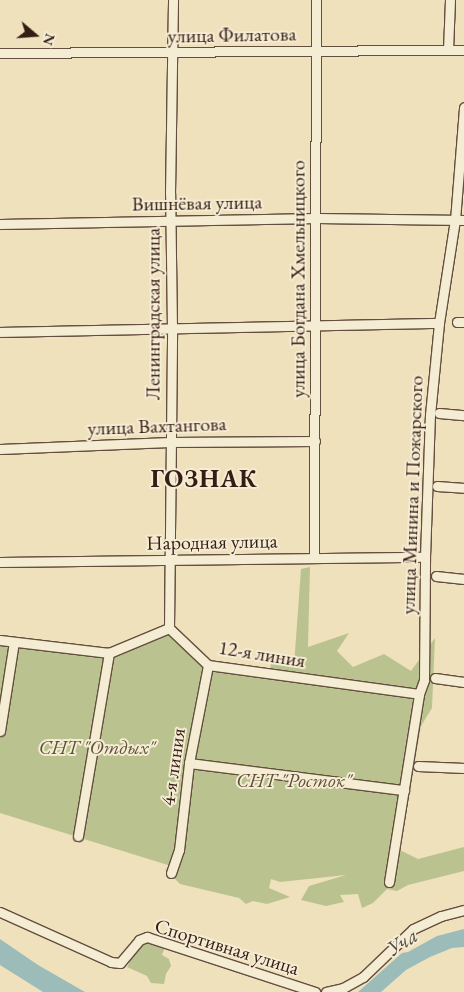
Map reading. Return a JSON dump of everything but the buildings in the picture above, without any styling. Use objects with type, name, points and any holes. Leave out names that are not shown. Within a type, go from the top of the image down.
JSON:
[{"type":"street","name":"Ленинградская улица","points":[[169,628],[174,0]]},
{"type":"street","name":"улица Богдана Хмельницкого","points":[[314,558],[317,218],[316,0]]},
{"type":"street","points":[[448,50],[450,0]]},
{"type":"street","name":"улица Филатова","points":[[0,53],[464,50]]},
{"type":"street","name":"улица Минина и Пожарского","points":[[389,882],[419,694],[424,680],[425,557],[430,415],[439,323],[460,220],[464,108]]},
{"type":"street","name":"Вишнёвая улица","points":[[0,224],[317,218],[460,220]]},
{"type":"street","points":[[0,332],[439,323]]},
{"type":"street","points":[[440,413],[464,415]]},
{"type":"street","name":"улица Вахтангова","points":[[0,449],[170,442],[315,441]]},
{"type":"street","points":[[437,486],[464,488]]},
{"type":"street","name":"Народная улица","points":[[0,562],[425,557]]},
{"type":"street","points":[[436,576],[464,579]]},
{"type":"street","points":[[0,640],[109,653],[169,628]]},
{"type":"street","name":"12-я линия","points":[[169,628],[208,665],[419,694]]},
{"type":"street","points":[[0,731],[14,642]]},
{"type":"street","points":[[78,836],[109,653]]},
{"type":"street","name":"4-я линия","points":[[171,874],[179,850],[189,763],[208,665]]},
{"type":"street","points":[[435,678],[464,682]]},
{"type":"street","points":[[189,763],[404,790]]},
{"type":"street","points":[[418,766],[464,768]]},
{"type":"street","points":[[327,992],[355,982],[363,977],[414,929],[441,916],[464,910]]},
{"type":"street","name":"Спортивная улица","points":[[0,912],[111,962],[120,963],[139,940],[147,937],[315,992]]},
{"type":"green space","name":"СНТ \"Росток\"","points":[[310,567],[308,647],[349,633],[337,651],[353,667],[384,654],[411,671],[435,638],[432,708],[421,726],[400,850],[418,859],[464,847],[464,871],[408,885],[397,891],[387,889],[373,903],[362,908],[358,894],[340,895],[344,902],[326,906],[301,900],[309,886],[346,875],[280,882],[271,879],[269,888],[290,897],[267,904],[253,901],[246,904],[239,898],[180,884],[165,869],[177,868],[210,668],[269,676],[271,664],[294,665],[301,569]]},
{"type":"green space","name":"СНТ \"Отдых\"","points":[[168,630],[206,665],[171,866],[0,813],[0,645],[112,657]]},
{"type":"green space","points":[[148,942],[165,947],[162,955],[169,959],[171,966],[166,974],[164,984],[151,983],[147,976],[127,967],[136,950]]},
{"type":"water","points":[[464,929],[464,947],[452,948],[406,970],[381,992],[358,992],[402,953],[408,952],[437,936]]},
{"type":"water","points":[[0,939],[38,965],[85,992],[43,992],[0,965]]},
{"type":"district","name":"ГОЗНАК","points":[[204,478]]},
{"type":"water label","name":"Уча","points":[[402,942]]}]
